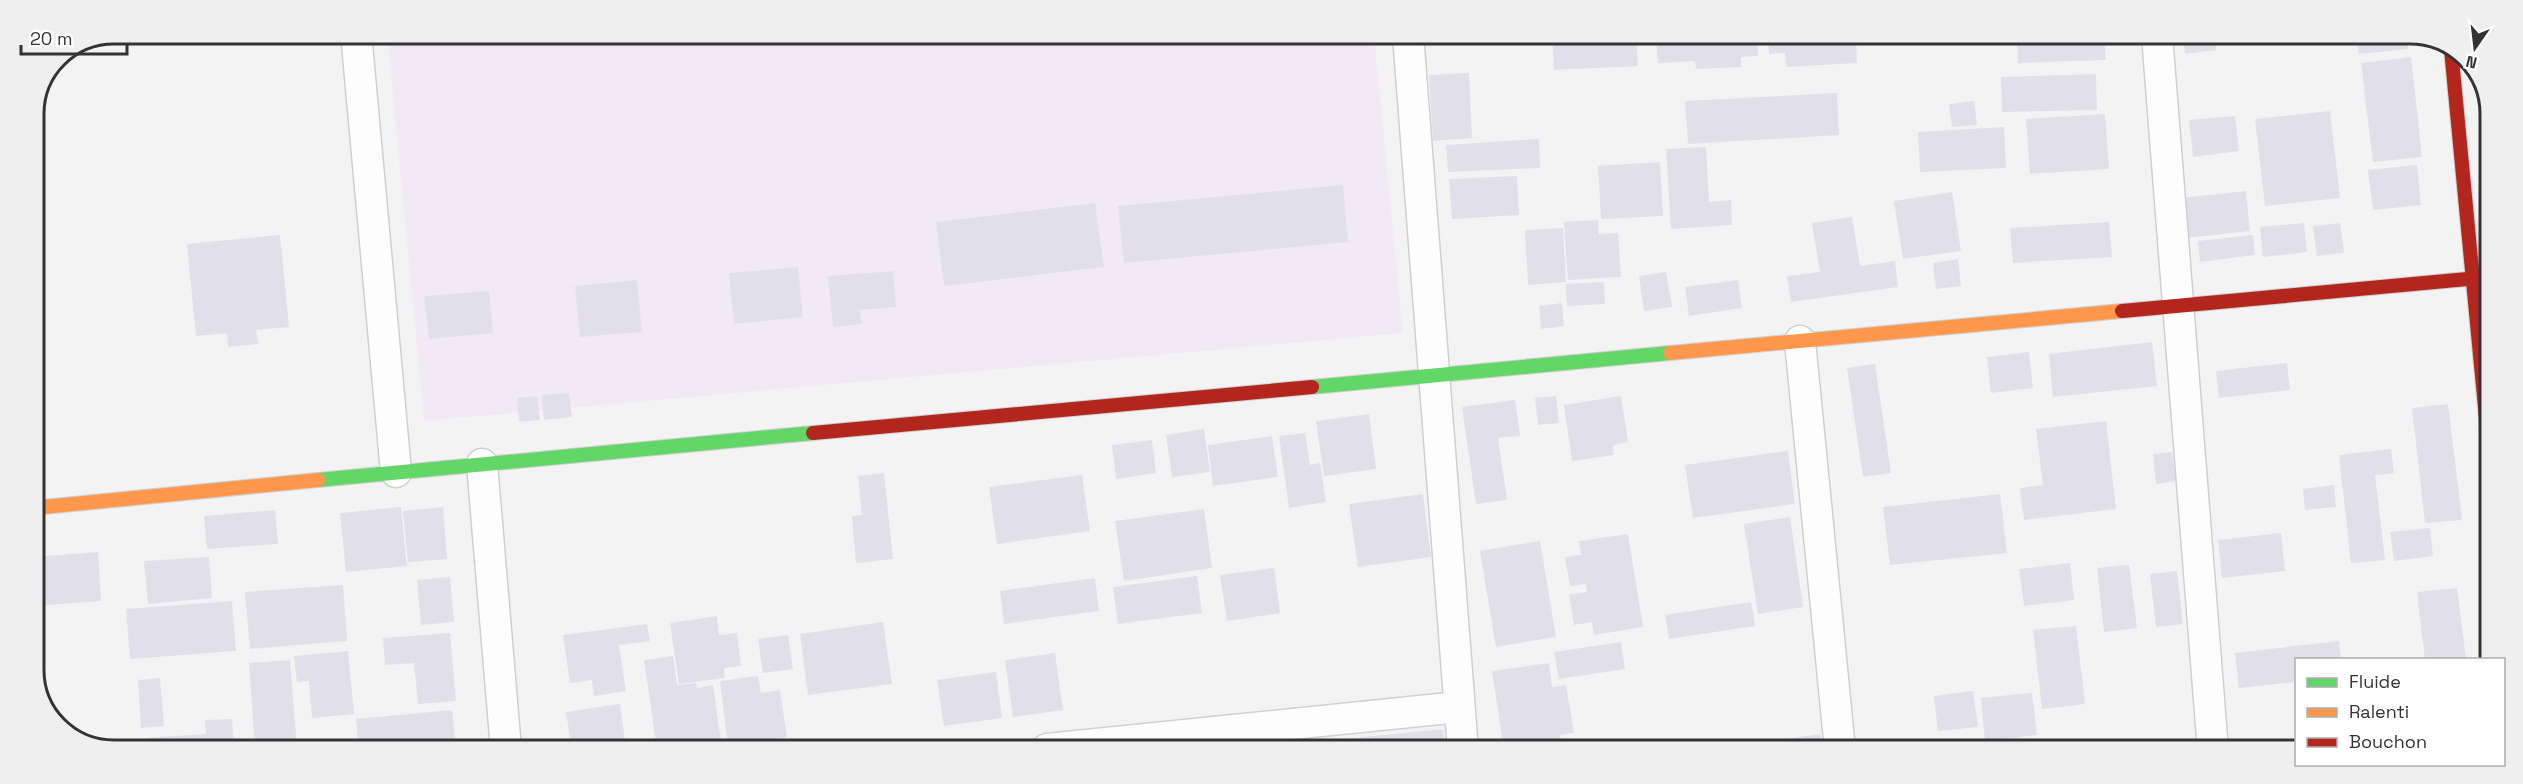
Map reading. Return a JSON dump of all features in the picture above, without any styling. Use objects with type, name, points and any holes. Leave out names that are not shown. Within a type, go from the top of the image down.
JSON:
[{"type":"street","points":[[357,44],[396,472]]},
{"type":"street","points":[[1409,44],[1436,375],[1462,740]]},
{"type":"street","points":[[2158,44],[2212,740]]},
{"type":"street","points":[[2454,78],[2479,353]]},
{"type":"street","points":[[44,507],[396,472],[2479,278]]},
{"type":"street","points":[[1800,341],[1839,740]]},
{"type":"street","points":[[482,464],[505,740]]},
{"type":"street","points":[[1193,740],[1459,706]]},
{"type":"shaded area","points":[[388,44],[1375,44],[1403,333],[424,421]]},
{"type":"building","points":[[1553,44],[1637,44],[1638,66],[1554,70]]},
{"type":"building","points":[[1657,44],[1757,44],[1758,56],[1741,57],[1741,67],[1696,69],[1695,61],[1658,63]]},
{"type":"building","points":[[1768,44],[1856,44],[1857,63],[1786,67],[1785,53],[1769,54]]},
{"type":"building","points":[[2017,44],[2105,44],[2106,60],[2018,63]]},
{"type":"building","points":[[2184,44],[2216,44],[2216,50],[2185,54]]},
{"type":"building","points":[[2358,44],[2407,44],[2408,49],[2359,54]]},
{"type":"building","points":[[2411,57],[2422,157],[2373,162],[2361,63]]},
{"type":"building","points":[[1469,73],[1472,138],[1433,141],[1429,75]]},
{"type":"building","points":[[2096,74],[2097,110],[2002,112],[2001,77]]},
{"type":"building","points":[[1837,93],[1839,135],[1688,144],[1685,101]]},
{"type":"building","points":[[1974,101],[1977,125],[1952,127],[1949,104]]},
{"type":"building","points":[[2330,111],[2340,198],[2265,206],[2255,119]]},
{"type":"building","points":[[2105,114],[2109,169],[2030,174],[2026,119]]},
{"type":"building","points":[[2235,116],[2239,151],[2193,157],[2189,120]]},
{"type":"building","points":[[2004,127],[2006,168],[1920,172],[1918,132]]},
{"type":"building","points":[[1539,139],[1540,168],[1448,172],[1446,145]]},
{"type":"building","points":[[1706,147],[1709,202],[1731,200],[1732,225],[1671,229],[1666,149]]},
{"type":"building","points":[[1660,162],[1663,216],[1601,219],[1598,166]]},
{"type":"building","points":[[2417,165],[2421,205],[2373,210],[2368,170]]},
{"type":"building","points":[[1517,176],[1519,215],[1452,219],[1449,179]]},
{"type":"building","points":[[1343,185],[1348,242],[1124,263],[1118,206]]},
{"type":"building","points":[[2246,191],[2250,231],[2186,238],[2181,198]]},
{"type":"building","points":[[1952,192],[1961,251],[1903,259],[1894,201]]},
{"type":"building","points":[[1095,203],[1104,267],[944,286],[936,222]]},
{"type":"building","points":[[1852,217],[1860,266],[1895,261],[1898,287],[1791,302],[1787,276],[1820,272],[1812,223]]},
{"type":"building","points":[[1598,220],[1599,234],[1618,233],[1621,277],[1568,280],[1564,222]]},
{"type":"building","points":[[2109,222],[2112,257],[2013,263],[2010,228]]},
{"type":"building","points":[[2304,223],[2307,252],[2263,257],[2260,227]]},
{"type":"building","points":[[2340,223],[2344,253],[2317,256],[2313,226]]},
{"type":"building","points":[[1563,228],[1566,282],[1528,285],[1525,230]]},
{"type":"building","points":[[280,235],[289,327],[256,330],[258,344],[228,347],[227,333],[196,336],[187,244]]},
{"type":"building","points":[[2253,235],[2255,255],[2200,262],[2198,241]]},
{"type":"building","points":[[1958,259],[1961,286],[1936,289],[1933,263]]},
{"type":"building","points":[[798,267],[803,317],[734,324],[729,273]]},
{"type":"building","points":[[893,271],[896,307],[860,310],[862,324],[833,327],[828,276]]},
{"type":"building","points":[[1666,272],[1672,307],[1644,311],[1639,276]]},
{"type":"building","points":[[637,280],[642,332],[580,337],[575,286]]},
{"type":"building","points":[[1738,280],[1742,308],[1689,316],[1685,287]]},
{"type":"building","points":[[1604,282],[1605,304],[1567,306],[1566,284]]},
{"type":"building","points":[[489,291],[493,333],[429,339],[424,296]]},
{"type":"building","points":[[1562,303],[1564,326],[1541,329],[1539,306]]},
{"type":"building","points":[[2152,342],[2157,386],[2053,397],[2049,354]]},
{"type":"building","points":[[2029,352],[2033,388],[1991,393],[1987,357]]},
{"type":"building","points":[[2287,363],[2290,390],[2219,398],[2216,371]]},
{"type":"building","points":[[1875,364],[1891,473],[1863,477],[1847,368]]},
{"type":"building","points":[[569,393],[572,417],[544,420],[542,395]]},
{"type":"building","points":[[537,396],[540,420],[519,422],[517,398]]},
{"type":"building","points":[[1556,396],[1559,423],[1538,425],[1535,398]]},
{"type":"building","points":[[1621,396],[1628,442],[1613,445],[1614,455],[1572,461],[1564,405]]},
{"type":"building","points":[[1515,400],[1520,436],[1498,438],[1507,500],[1476,504],[1462,407]]},
{"type":"building","points":[[2448,404],[2462,520],[2425,523],[2412,408]]},
{"type":"building","points":[[1369,414],[1376,469],[1324,476],[1316,421]]},
{"type":"building","points":[[2106,421],[2116,509],[2024,520],[2020,488],[2043,485],[2036,429]]},
{"type":"building","points":[[1204,429],[1210,472],[1172,477],[1166,435]]},
{"type":"building","points":[[1305,433],[1310,465],[1320,463],[1326,502],[1289,508],[1279,436]]},
{"type":"building","points":[[1272,436],[1278,477],[1213,486],[1208,445]]},
{"type":"building","points":[[1152,440],[1156,473],[1116,479],[1112,445]]},
{"type":"building","points":[[2391,449],[2394,473],[2375,475],[2385,560],[2351,563],[2339,455]]},
{"type":"building","points":[[1788,451],[1795,504],[1693,518],[1685,465]]},
{"type":"building","points":[[2172,452],[2176,481],[2156,484],[2153,454]]},
{"type":"building","points":[[884,473],[893,559],[856,563],[852,516],[862,515],[858,476]]},
{"type":"building","points":[[1082,475],[1090,531],[997,544],[989,487]]},
{"type":"building","points":[[2334,485],[2336,507],[2305,510],[2303,489]]},
{"type":"building","points":[[1423,494],[1431,557],[1358,567],[1349,504]]},
{"type":"building","points":[[2000,494],[2007,553],[1890,565],[1883,507]]},
{"type":"building","points":[[401,507],[407,566],[346,572],[340,513]]},
{"type":"building","points":[[443,507],[447,559],[408,562],[403,511]]},
{"type":"building","points":[[1204,509],[1212,568],[1124,581],[1115,521]]},
{"type":"building","points":[[275,510],[278,544],[207,549],[204,516]]},
{"type":"building","points":[[1790,517],[1803,607],[1758,614],[1744,524]]},
{"type":"building","points":[[2430,528],[2433,556],[2394,561],[2390,532]]},
{"type":"building","points":[[2281,533],[2285,571],[2222,578],[2218,540]]},
{"type":"building","points":[[1628,534],[1643,627],[1594,635],[1592,622],[1574,625],[1569,594],[1587,592],[1586,584],[1570,586],[1565,557],[1581,555],[1579,541]]},
{"type":"building","points":[[1540,541],[1556,637],[1496,647],[1480,551]]},
{"type":"building","points":[[98,552],[101,601],[44,605],[44,556]]},
{"type":"building","points":[[209,557],[212,598],[148,604],[144,561]]},
{"type":"building","points":[[2070,563],[2074,600],[2024,606],[2019,569]]},
{"type":"building","points":[[2129,565],[2137,628],[2104,632],[2097,568]]},
{"type":"building","points":[[1274,568],[1280,613],[1227,621],[1220,575]]},
{"type":"building","points":[[2177,571],[2183,624],[2156,627],[2150,574]]},
{"type":"building","points":[[1197,576],[1202,613],[1118,624],[1113,587]]},
{"type":"building","points":[[450,577],[454,622],[421,625],[417,580]]},
{"type":"building","points":[[1095,578],[1099,611],[1004,624],[1000,591]]},
{"type":"building","points":[[343,585],[347,641],[250,649],[245,592]]},
{"type":"building","points":[[2457,588],[2466,658],[2425,658],[2417,592]]},
{"type":"building","points":[[232,601],[236,651],[130,659],[126,609]]},
{"type":"building","points":[[1751,602],[1755,626],[1669,639],[1665,615]]},
{"type":"building","points":[[717,616],[719,635],[737,633],[741,666],[724,668],[725,678],[679,684],[670,623]]},
{"type":"building","points":[[883,622],[892,684],[808,695],[800,634]]},
{"type":"building","points":[[647,624],[650,641],[619,645],[626,691],[594,696],[592,680],[570,683],[563,635]]},
{"type":"building","points":[[2076,626],[2085,704],[2042,709],[2033,630]]},
{"type":"building","points":[[450,633],[456,701],[418,704],[414,663],[385,665],[383,638]]},
{"type":"building","points":[[788,635],[793,669],[763,673],[758,639]]},
{"type":"building","points":[[2339,641],[2341,658],[2295,658],[2295,682],[2239,688],[2235,653]]},
{"type":"building","points":[[1621,642],[1625,669],[1559,679],[1554,652]]},
{"type":"building","points":[[348,651],[354,714],[312,718],[309,681],[297,682],[294,656]]},
{"type":"building","points":[[1055,653],[1063,710],[1013,717],[1005,660]]},
{"type":"building","points":[[673,656],[677,685],[696,683],[697,688],[713,685],[721,740],[656,740],[644,660]]},
{"type":"building","points":[[290,660],[296,740],[254,740],[249,663]]},
{"type":"building","points":[[1549,663],[1552,687],[1566,685],[1574,733],[1560,735],[1561,740],[1502,740],[1492,671]]},
{"type":"building","points":[[996,672],[1002,718],[944,726],[937,680]]},
{"type":"building","points":[[758,676],[761,693],[780,690],[787,737],[765,740],[727,740],[720,681]]},
{"type":"building","points":[[160,678],[164,726],[141,728],[138,680]]},
{"type":"building","points":[[1973,691],[1978,727],[1938,731],[1934,696]]},
{"type":"building","points":[[2032,693],[2037,735],[1985,740],[1981,698]]},
{"type":"building","points":[[620,704],[625,740],[571,740],[566,712]]},
{"type":"building","points":[[452,710],[455,740],[358,740],[356,719]]},
{"type":"building","points":[[232,719],[233,740],[147,740],[147,738],[206,734],[205,720]]},
{"type":"building","points":[[1443,729],[1444,740],[1344,740]]},
{"type":"building","points":[[1820,734],[1821,740],[1780,740]]},
{"type":"traffic: fast","points":[[1312,387],[1670,353]]},
{"type":"traffic: fast","points":[[318,480],[813,433]]},
{"type":"traffic: slow","points":[[1670,353],[2122,311]]},
{"type":"traffic: slow","points":[[44,507],[318,480]]},
{"type":"traffic: jam","points":[[2454,78],[2479,349]]},
{"type":"traffic: jam","points":[[2122,311],[2479,278]]},
{"type":"traffic: jam","points":[[813,433],[1312,387]]}]
